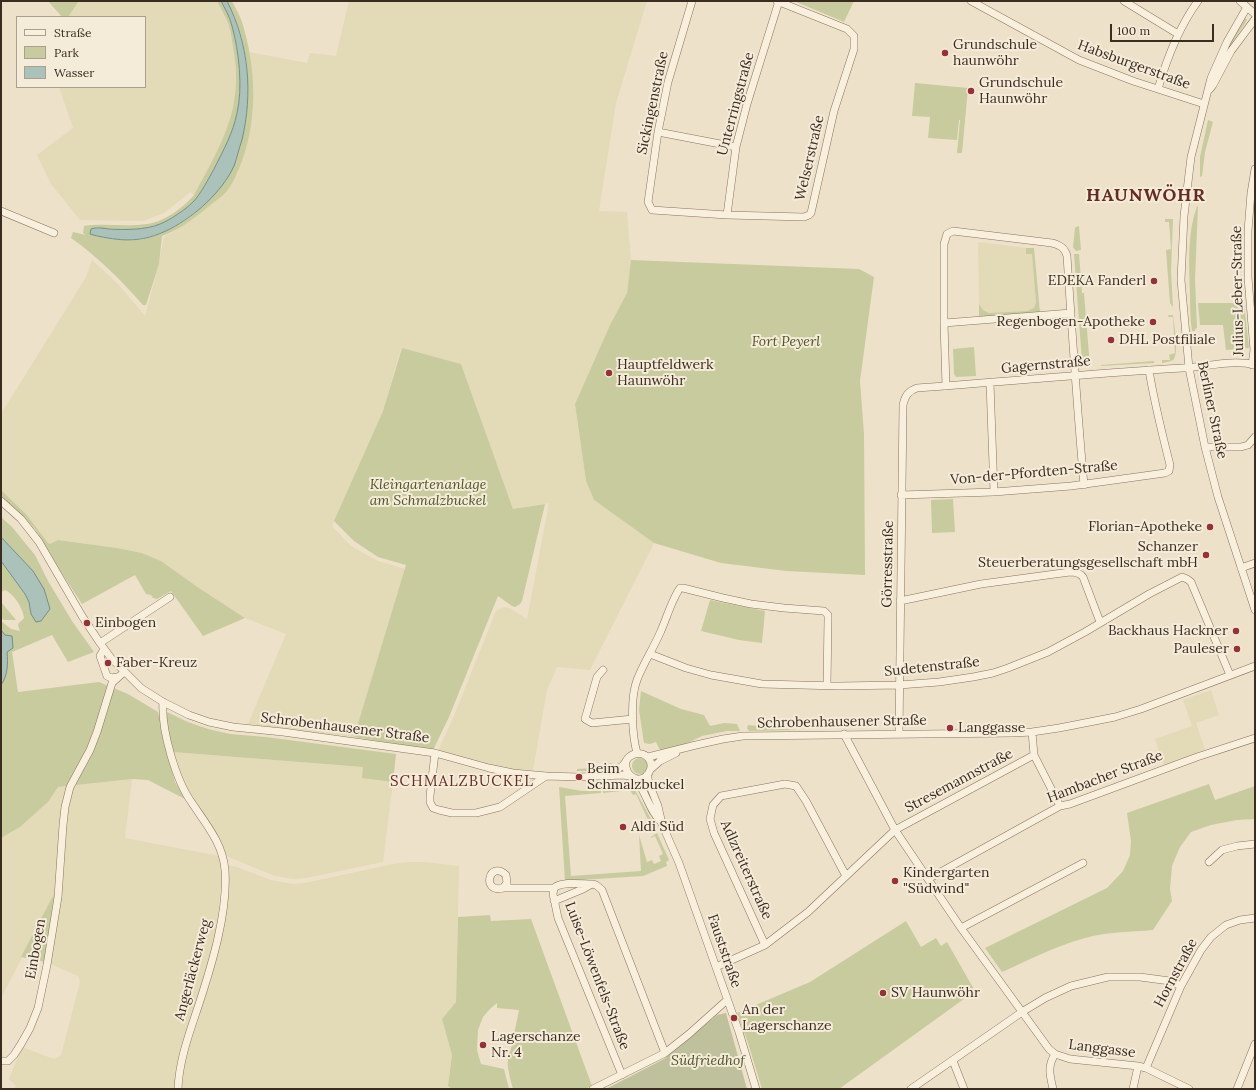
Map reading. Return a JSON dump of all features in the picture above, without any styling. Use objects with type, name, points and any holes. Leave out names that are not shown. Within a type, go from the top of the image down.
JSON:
[{"type":"street","name":"Sickingenstraße","points":[[652,210],[648,202],[658,132],[668,82],[692,1]]},
{"type":"street","name":"Unterringstraße","points":[[727,215],[736,147],[747,104],[778,1]]},
{"type":"street","name":"Welserstraße","points":[[652,210],[727,215],[804,217],[811,213],[834,111],[854,49],[854,36],[847,29],[778,1]]},
{"type":"street","name":"Habsburgerstraße","points":[[971,1],[986,4],[1078,60],[1133,81],[1204,104]]},
{"type":"street","points":[[1124,1],[1178,34]]},
{"type":"street","points":[[1158,89],[1164,68],[1178,34],[1198,1]]},
{"type":"street","points":[[1240,1],[1255,14]]},
{"type":"street","name":"Berliner Straße","points":[[1247,7],[1227,42],[1211,78],[1204,104],[1192,157],[1184,216],[1181,280],[1189,368],[1205,447],[1218,497],[1255,610]]},
{"type":"street","name":"Berliner Straße","points":[[1209,90],[1231,51],[1255,19]]},
{"type":"street","points":[[658,132],[736,147]]},
{"type":"street","name":"Julius-Leber-Straße","points":[[1254,365],[1252,308],[1248,270],[1248,231],[1251,193],[1255,169]]},
{"type":"street","points":[[1,211],[54,234]]},
{"type":"street","points":[[946,386],[944,244],[947,234],[953,231],[1052,243],[1061,246],[1066,251],[1067,256],[1084,485]]},
{"type":"street","points":[[944,323],[1071,313]]},
{"type":"street","name":"Gagernstraße","points":[[906,394],[916,388],[1075,375],[1189,368],[1233,363],[1254,365]]},
{"type":"street","name":"Von-der-Pfordten-Straße","points":[[902,495],[994,492],[1084,485],[1165,473],[1169,471],[1170,465],[1149,370]]},
{"type":"street","points":[[990,383],[994,492]]},
{"type":"street","name":"Görresstraße","points":[[899,734],[903,405],[906,394]]},
{"type":"street","points":[[1205,447],[1241,447],[1248,445],[1255,437]]},
{"type":"street","name":"Schrobenhausener Straße","points":[[1,501],[21,519],[39,542],[82,616],[102,646],[124,672],[141,688],[163,702],[189,715],[209,722],[233,727],[297,734],[435,753],[513,773],[546,776],[633,777]]},
{"type":"street","points":[[1240,568],[1255,563]]},
{"type":"street","points":[[900,601],[981,584],[1076,572],[1084,578],[1100,622]]},
{"type":"street","name":"Sudetenstraße","points":[[650,654],[686,668],[728,679],[762,684],[827,686],[900,685],[946,681],[992,673],[1048,652],[1149,594],[1182,577],[1191,582],[1230,675]]},
{"type":"street","points":[[637,753],[632,719],[634,689],[680,588],[751,604],[822,611],[826,613],[828,619],[827,686]]},
{"type":"street","points":[[117,677],[111,678],[107,676],[100,656],[102,646],[170,597]]},
{"type":"street","name":"Schrobenhausener Straße","points":[[648,758],[723,739],[743,736],[1032,732],[1090,723],[1115,717],[1141,709],[1255,666]]},
{"type":"street","points":[[603,670],[597,677],[585,720],[592,723],[632,719]]},
{"type":"street","name":"Einbogen","points":[[1,1061],[8,1060],[14,1055],[27,1033],[38,1008],[47,965],[58,897],[62,824],[70,787],[90,750],[112,683],[124,672]]},
{"type":"street","name":"Angerläckerweg","points":[[163,702],[165,729],[179,781],[191,803],[203,818],[216,841],[223,856],[225,871],[222,916],[217,945],[207,981],[187,1040],[182,1060],[178,1089]]},
{"type":"street","points":[[1032,732],[1034,755],[1060,806]]},
{"type":"street","name":"Langgasse","points":[[844,734],[850,748],[895,830],[961,928],[1049,1049],[1055,1054],[1070,1059],[1146,1068],[1189,1089]]},
{"type":"street","name":"Hambacher Straße","points":[[928,879],[1060,806],[1070,804],[1197,757],[1255,738]]},
{"type":"street","name":"Schrobenhausener Straße","points":[[651,768],[660,761],[684,749]]},
{"type":"street","points":[[435,753],[430,802],[433,808],[452,813],[476,813],[500,807],[546,776]]},
{"type":"street","points":[[606,776],[621,767],[626,761],[631,756],[637,753],[645,755],[648,758],[651,763],[651,768],[647,775],[642,778],[633,777],[626,770],[626,761]]},
{"type":"street","name":"Stresemannstraße","points":[[716,967],[765,945],[808,912],[895,830],[1034,755]]},
{"type":"street","name":"Fauststraße","points":[[647,775],[658,806],[662,824],[679,863],[741,1038],[756,1089]]},
{"type":"street","name":"Fauststraße","points":[[633,777],[643,789],[654,814],[662,824]]},
{"type":"street","name":"Adlzreiterstraße","points":[[765,945],[714,833],[710,819],[713,804],[721,796],[785,784],[796,786],[806,801],[846,876]]},
{"type":"street","points":[[1209,862],[1222,850],[1237,846],[1255,844]]},
{"type":"street","points":[[961,928],[1082,863]]},
{"type":"street","points":[[554,888],[557,885],[562,884],[592,884],[596,885],[602,890],[665,1053]]},
{"type":"street","points":[[554,901],[592,884]]},
{"type":"street","name":"Luise-Löwenfels-Straße","points":[[503,888],[554,888],[554,901],[558,918],[622,1075]]},
{"type":"street","name":"Hornstraße","points":[[1146,1068],[1182,986],[1201,950],[1211,937],[1226,925],[1240,920],[1255,918]]},
{"type":"street","points":[[911,1089],[1022,1012],[1045,998],[1071,986],[1108,977],[1140,976],[1170,981],[1182,986]]},
{"type":"street","points":[[593,1089],[665,1053],[727,1000]]},
{"type":"street","points":[[1236,1089],[1255,1044]]},
{"type":"street","points":[[1053,1089],[1049,1070],[1051,1060],[1055,1054]]},
{"type":"street","points":[[953,1061],[964,1089]]},
{"type":"street","points":[[1133,1089],[1138,1066]]},
{"type":"shaded area","points":[[79,1],[217,1],[229,27],[236,62],[236,94],[228,126],[219,149],[194,195],[190,192],[164,213],[143,221],[80,220],[51,184],[37,155],[73,128],[59,88],[146,88],[146,16],[69,16]]},
{"type":"shaded area","points":[[349,1],[647,1],[616,103],[599,211],[627,212],[631,260],[627,293],[610,325],[575,404],[586,481],[594,500],[654,543],[590,670],[557,667],[547,690],[533,770],[505,769],[438,751],[453,718],[496,611],[504,607],[510,608],[527,619],[549,503],[513,509],[461,364],[401,348],[383,411],[332,526],[351,546],[378,561],[406,569],[354,737],[248,724],[286,634],[245,618],[161,561],[142,553],[58,540],[50,544],[48,543],[26,514],[1,490],[1,414],[86,277],[92,260],[118,284],[145,316],[159,264],[164,236],[172,233],[193,219],[227,191],[237,174],[253,111],[253,85],[249,52],[307,63],[310,53],[336,56]]},
{"type":"shaded area","points":[[978,242],[1026,248],[1026,254],[1032,254],[1036,302],[1034,308],[1027,311],[989,313],[983,310],[979,304]]},
{"type":"shaded area","points":[[1211,690],[1219,715],[1196,723],[1205,750],[1164,765],[1155,739],[1192,726],[1183,700]]},
{"type":"shaded area","points":[[173,752],[363,767],[363,778],[393,782],[383,862],[306,878],[293,879],[275,876],[231,858],[226,855],[181,779]]},
{"type":"shaded area","points":[[132,779],[125,838],[219,856],[221,886],[213,945],[183,1039],[178,1059],[174,1089],[14,1089],[16,1086],[9,1079],[22,1047],[54,1059],[61,1055],[80,982],[78,976],[46,962],[54,896],[1,996],[1,838],[20,827],[48,802],[58,787]]},
{"type":"shaded area","points":[[426,862],[459,866],[456,1002],[442,1019],[452,1055],[448,1086],[452,1089],[182,1089],[185,1061],[190,1040],[210,983],[220,946],[225,918],[229,866],[234,866],[271,880],[293,884],[305,883],[393,864]]},
{"type":"green space","points":[[48,1],[79,1],[69,16],[61,16]]},
{"type":"green space","points":[[217,1],[221,1],[231,23],[238,58],[240,92],[233,128],[214,169],[196,199],[182,211],[160,224],[137,229],[111,229],[96,227],[95,236],[121,240],[146,239],[162,233],[187,219],[199,209],[231,170],[238,153],[245,122],[248,87],[245,51],[235,17],[227,1],[231,1],[242,22],[247,39],[252,74],[253,110],[247,144],[237,173],[226,192],[189,222],[162,236],[159,264],[146,305],[143,305],[109,269],[71,238],[73,232],[86,235],[83,233],[84,226],[139,225],[153,223],[179,209],[194,195],[213,159],[228,125],[236,88],[236,69],[229,26]]},
{"type":"green space","points":[[794,1],[854,1],[844,22]]},
{"type":"green space","points":[[1244,18],[1247,19],[1246,22],[1235,38],[1222,62],[1231,39]]},
{"type":"green space","points":[[915,83],[968,88],[962,153],[957,153],[960,120],[957,140],[928,138],[930,117],[912,116]]},
{"type":"green space","points":[[1208,120],[1213,122],[1205,152],[1202,176],[1200,177],[1200,157]]},
{"type":"green space","points":[[1197,206],[1195,279],[1197,328],[1195,331],[1192,331],[1190,312],[1189,250]]},
{"type":"green space","points":[[1165,219],[1173,219],[1171,271],[1173,307],[1170,303],[1166,250],[1171,249],[1169,222],[1165,222]]},
{"type":"green space","points":[[1079,226],[1081,250],[1076,251],[1073,247],[1075,228]]},
{"type":"green space","points":[[1026,248],[1034,248],[1040,313],[979,317],[979,304],[983,310],[989,313],[1027,311],[1034,308],[1036,302],[1032,254],[1026,254]]},
{"type":"green space","points":[[1074,254],[1079,254],[1090,367],[1084,366],[1082,361]]},
{"type":"green space","name":"Fort Peyerl","points":[[631,260],[859,269],[874,277],[860,381],[864,434],[865,575],[786,571],[721,563],[654,543],[594,500],[586,481],[575,404],[610,325],[627,293]]},
{"type":"green space","points":[[1198,303],[1244,303],[1249,348],[1226,350],[1223,325],[1200,325]]},
{"type":"green space","points":[[1169,315],[1173,315],[1176,350],[1173,360],[1162,363],[1162,360],[1170,360],[1169,355],[1175,353],[1173,317],[1168,317]]},
{"type":"green space","points":[[974,347],[976,376],[956,377],[954,374],[953,349]]},
{"type":"green space","name":"Kleingartenanlage am Schmalzbuckel","points":[[402,348],[461,364],[513,509],[545,504],[522,601],[515,607],[498,596],[449,717],[433,750],[354,737],[406,565],[378,557],[354,541],[334,521],[383,411]]},
{"type":"green space","points":[[1154,361],[1154,363],[1101,366],[1101,365]]},
{"type":"green space","points":[[1,490],[26,514],[48,543],[50,544],[58,540],[142,553],[161,561],[245,618],[203,636],[171,591],[157,599],[153,598],[151,595],[146,594],[135,575],[82,604],[35,529],[1,496]]},
{"type":"green space","points":[[953,499],[955,532],[932,533],[931,500]]},
{"type":"green space","points":[[1,517],[12,527],[35,555],[48,581],[72,621],[94,652],[68,662],[52,635],[12,652],[18,692],[99,682],[128,694],[158,712],[175,782],[185,799],[148,780],[132,779],[58,787],[48,802],[20,827],[1,838],[1,621],[11,629],[20,631],[18,624],[24,618],[22,610],[15,598],[5,590],[1,592],[1,561],[25,594],[29,602],[31,614],[33,571],[1,537]]},
{"type":"green space","points":[[710,600],[765,611],[762,643],[739,640],[701,631]]},
{"type":"green space","points":[[1,602],[16,620],[4,620],[1,618]]},
{"type":"green space","points":[[641,691],[681,709],[704,715],[710,726],[724,723],[737,724],[740,731],[727,731],[702,736],[690,742],[661,752],[656,742],[650,744],[644,743],[639,710]]},
{"type":"green space","points":[[167,712],[208,729],[230,734],[266,737],[396,754],[393,782],[362,778],[363,767],[173,752],[165,716]]},
{"type":"green space","points":[[748,725],[797,730],[749,731],[747,728]]},
{"type":"green space","points":[[637,758],[643,758],[648,763],[646,772],[643,774],[637,774],[632,769],[632,763]]},
{"type":"green space","points":[[611,763],[613,764],[614,768],[601,771],[577,771],[577,769],[592,768]]},
{"type":"green space","points":[[1209,784],[1215,800],[1255,786],[1255,819],[1237,820],[1211,825],[1191,832],[1180,847],[1172,866],[1170,889],[1172,901],[1153,930],[1110,933],[1074,941],[1002,972],[985,948],[1107,888],[1123,871],[1130,855],[1131,841],[1127,813]]},
{"type":"green space","points":[[632,786],[634,788],[653,823],[646,825],[649,822],[636,794],[633,795],[630,790],[603,793],[603,790]]},
{"type":"green space","points":[[559,787],[582,791],[601,791],[601,793],[565,796],[571,876],[641,871],[639,835],[647,862],[652,860],[654,864],[661,861],[659,856],[663,854],[655,836],[651,838],[657,833],[669,860],[666,862],[667,866],[643,876],[565,881]]},
{"type":"green space","points":[[54,894],[46,962],[21,957]]},
{"type":"green space","points":[[490,915],[491,921],[531,919],[592,1086],[585,1089],[513,1089],[508,1069],[508,1059],[519,1010],[497,1008],[497,1003],[483,1017],[478,1030],[477,1050],[481,1064],[504,1069],[509,1089],[452,1089],[448,1086],[452,1055],[442,1019],[456,1002],[458,917]]},
{"type":"green space","points":[[906,921],[921,947],[936,938],[941,946],[947,942],[975,991],[839,1089],[762,1089],[737,1013],[810,982]]},
{"type":"green space","name":"Südfriedhof","points":[[726,1013],[747,1089],[606,1089],[664,1059],[717,1015]]},
{"type":"water","points":[[221,1],[227,1],[240,34],[247,69],[248,87],[242,140],[234,166],[229,176],[215,194],[198,210],[179,224],[162,233],[147,238],[132,240],[101,237],[90,234],[91,229],[95,228],[135,229],[154,226],[164,222],[193,202],[210,177],[233,128],[240,92],[238,58],[234,36],[230,19]]},
{"type":"water","points":[[1,537],[33,571],[44,589],[50,609],[41,621],[36,622],[31,614],[29,602],[25,594],[1,561]]},
{"type":"water","points":[[1,630],[5,635],[12,636],[13,648],[7,652],[6,674],[1,685]]},
{"type":"place","name":"Grundschule haunwöhr","points":[[945,53]]},
{"type":"place","name":"Grundschule Haunwöhr","points":[[971,91]]},
{"type":"place","name":"EDEKA Fanderl","points":[[1154,281]]},
{"type":"place","name":"Regenbogen-Apotheke","points":[[1153,322]]},
{"type":"place","name":"DHL Postfiliale","points":[[1111,340]]},
{"type":"place","name":"Hauptfeldwerk Haunwöhr","points":[[609,373]]},
{"type":"place","name":"Florian-Apotheke","points":[[1210,527]]},
{"type":"place","name":"Schanzer Steuerberatungsgesellschaft mbH","points":[[1206,555]]},
{"type":"place","name":"Einbogen","points":[[87,623]]},
{"type":"place","name":"Backhaus Hackner","points":[[1236,631]]},
{"type":"place","name":"Pauleser","points":[[1237,649]]},
{"type":"place","name":"Faber-Kreuz","points":[[108,663]]},
{"type":"place","name":"Langgasse","points":[[950,728]]},
{"type":"place","name":"Beim Schmalzbuckel","points":[[579,777]]},
{"type":"place","name":"Aldi Süd","points":[[623,827]]},
{"type":"place","name":"Kindergarten \"Südwind\"","points":[[895,881]]},
{"type":"place","name":"SV Haunwöhr","points":[[883,993]]},
{"type":"place","name":"An der Lagerschanze","points":[[734,1018]]},
{"type":"place","name":"Lagerschanze Nr. 4","points":[[483,1045]]},
{"type":"district","name":"HAUNWÖHR","points":[[1146,196]]},
{"type":"district","name":"SCHMALZBUCKEL","points":[[462,782]]}]
